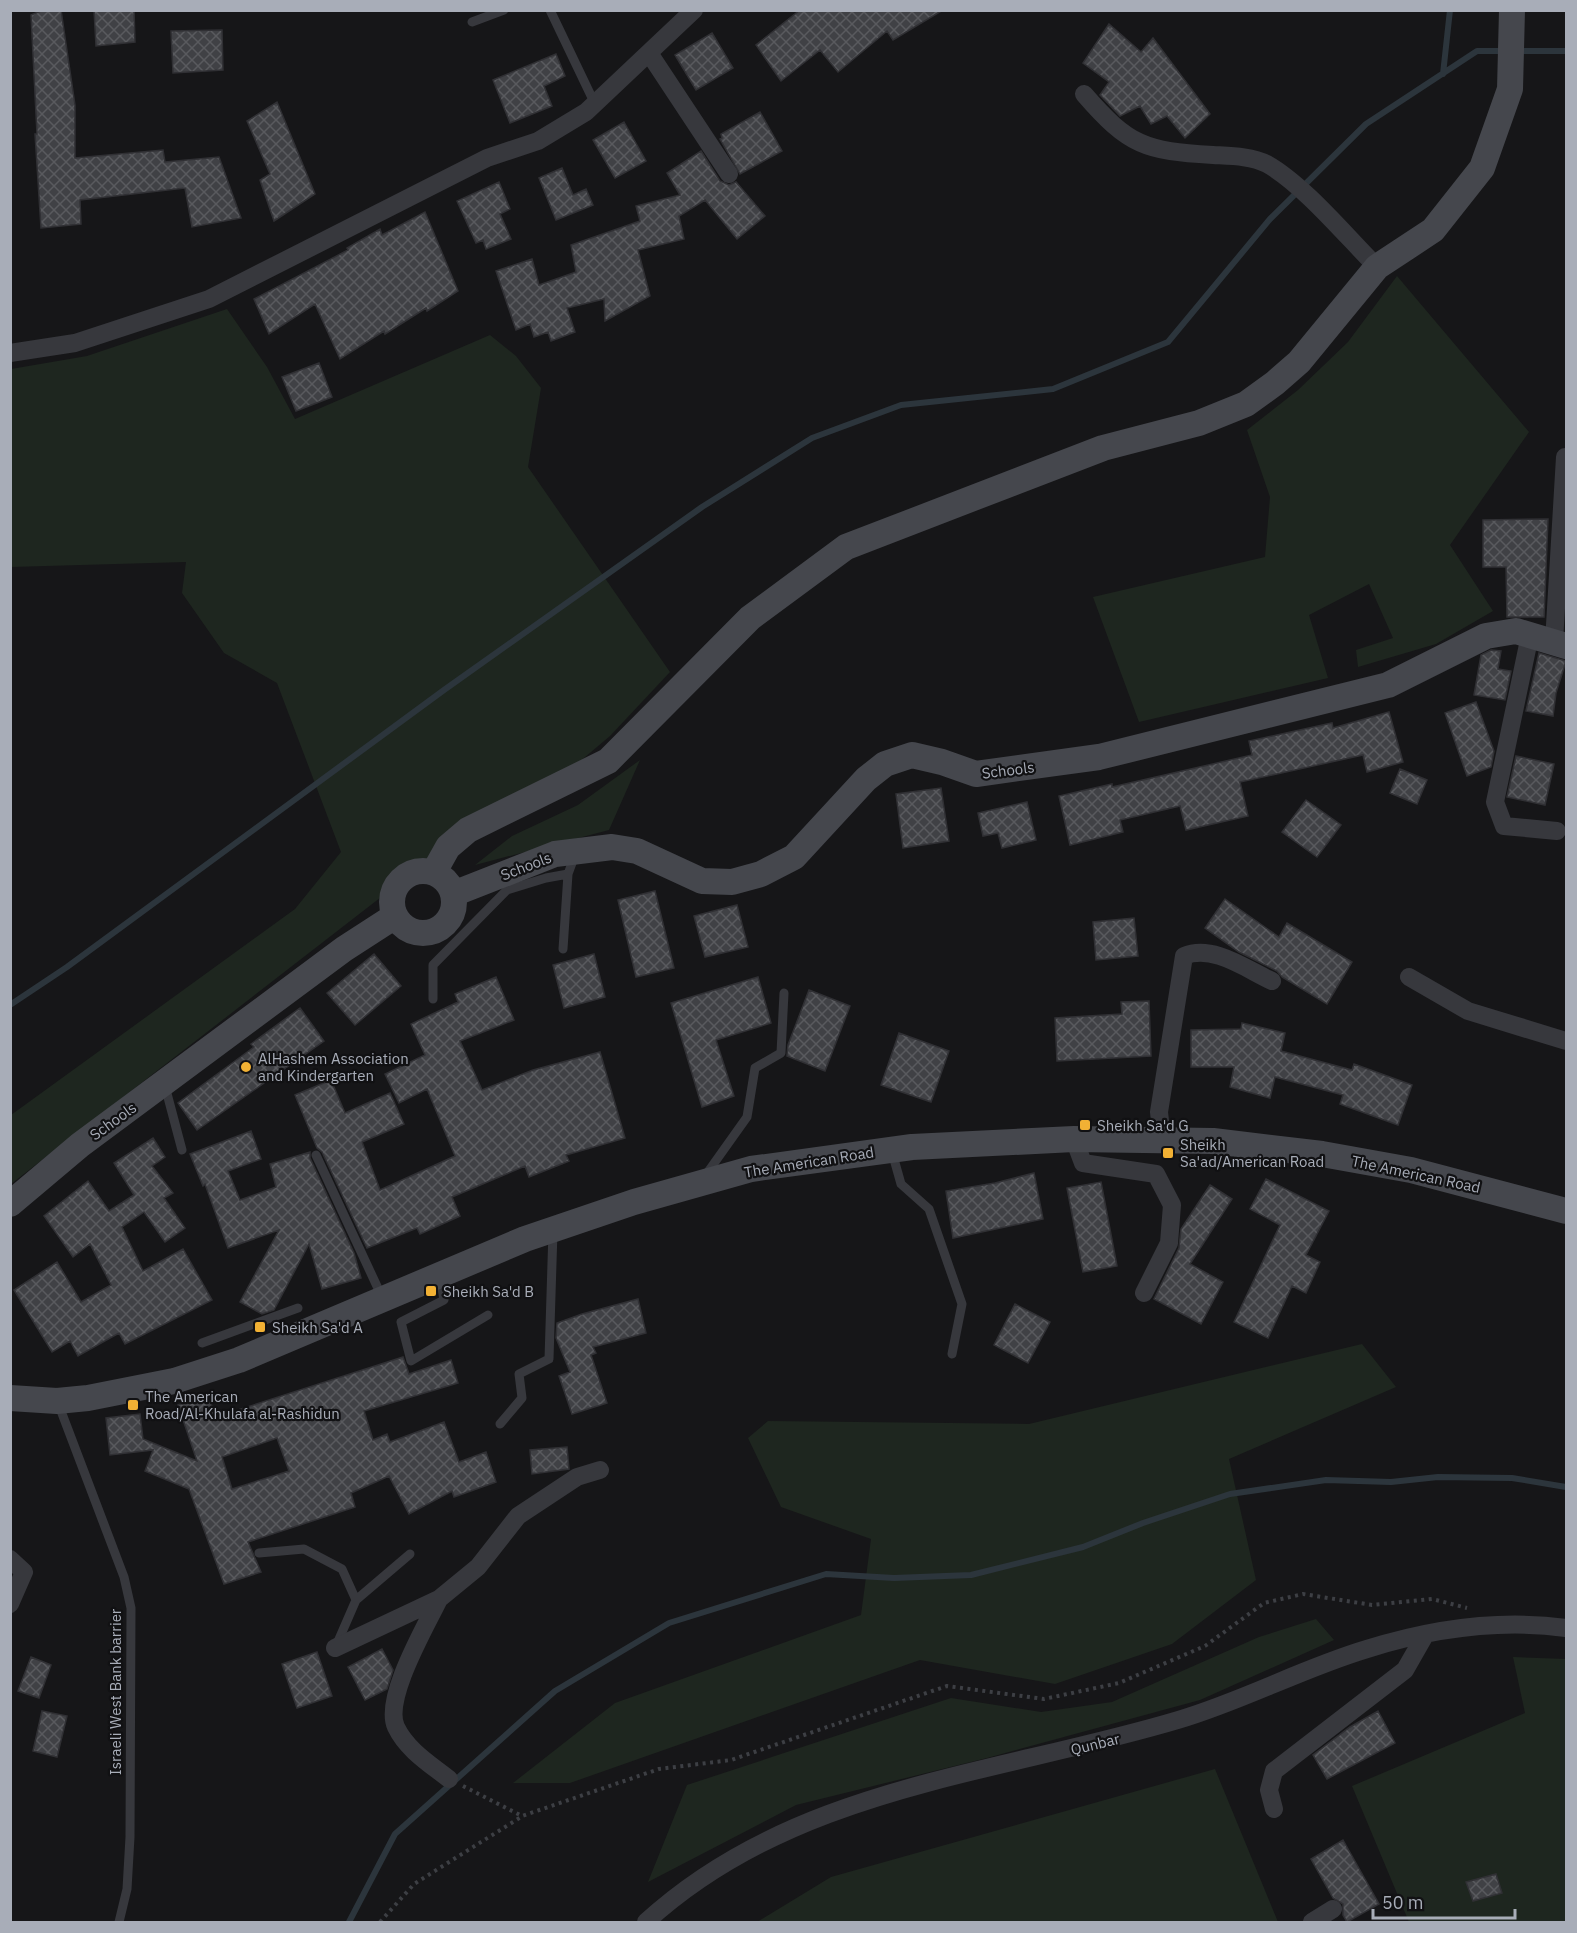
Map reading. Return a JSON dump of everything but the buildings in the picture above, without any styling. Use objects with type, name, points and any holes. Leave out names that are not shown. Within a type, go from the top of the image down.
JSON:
[{"type":"street","points":[[10,353],[75,343],[209,299],[487,158],[538,141],[595,104],[694,10]]},
{"type":"street","points":[[434,873],[448,847],[468,830],[608,761],[750,618],[846,547],[1103,448],[1199,423],[1246,404],[1299,362],[1377,267],[1433,230],[1482,168],[1510,89],[1512,10]]},
{"type":"street","points":[[649,53],[729,174]]},
{"type":"street","points":[[1084,94],[1110,124],[1135,142],[1175,153],[1239,156],[1266,164],[1291,182],[1377,267]]},
{"type":"street","points":[[1557,831],[1504,826],[1495,802],[1550,641],[1565,457]]},
{"type":"street","name":"Schools","points":[[453,894],[555,854],[572,863],[612,847],[637,851],[702,880],[732,882],[761,874],[794,857],[866,778],[885,764],[912,755],[976,774],[1099,757],[1388,685],[1486,636],[1516,631],[1550,641]]},
{"type":"street","points":[[413,872],[434,873],[446,881],[453,894],[451,915],[437,930],[416,933],[404,927],[395,916],[392,895],[400,881],[413,872]]},
{"type":"street","name":"Schools","points":[[10,1204],[80,1145],[344,949],[395,916]]},
{"type":"street","points":[[1162,1139],[1159,1112],[1184,956],[1196,951],[1211,952],[1272,981]]},
{"type":"street","points":[[1409,977],[1468,1011],[1566,1041]]},
{"type":"street","points":[[1074,1139],[1083,1163],[1156,1174],[1172,1205],[1169,1243],[1144,1293]]},
{"type":"street","name":"The American Road","points":[[10,1398],[57,1401],[130,1391],[174,1381],[254,1339],[383,1299],[553,1229],[634,1202],[751,1169],[892,1150],[1074,1139],[1162,1139],[1246,1145],[1411,1170],[1566,1211]]},
{"type":"street","points":[[335,1648],[439,1599],[478,1567],[518,1516],[577,1477],[600,1470]]},
{"type":"street","points":[[10,1559],[24,1572],[10,1604]]},
{"type":"street","points":[[439,1599],[396,1689],[395,1726],[412,1750],[448,1779]]},
{"type":"street","name":"Qunbar","points":[[646,1923],[663,1906],[725,1862],[790,1827],[868,1798],[1109,1741],[1184,1719],[1368,1648],[1425,1635],[1529,1623],[1566,1628]]},
{"type":"street","points":[[1274,1809],[1269,1790],[1274,1771],[1405,1670],[1425,1635]]},
{"type":"street","points":[[1312,1923],[1333,1909]]},
{"type":"lane","points":[[472,22],[504,10]]},
{"type":"lane","points":[[550,10],[595,104]]},
{"type":"lane","points":[[563,950],[572,863]]},
{"type":"lane","points":[[433,999],[434,965],[507,890],[546,878],[572,863]]},
{"type":"lane","points":[[701,1183],[747,1117],[755,1068],[782,1053],[784,993]]},
{"type":"lane","points":[[164,1083],[182,1150]]},
{"type":"lane","points":[[892,1150],[901,1184],[929,1209],[962,1304],[952,1354]]},
{"type":"lane","points":[[315,1155],[383,1299]]},
{"type":"lane","points":[[500,1424],[522,1398],[519,1374],[549,1359],[553,1229]]},
{"type":"lane","points":[[440,1275],[444,1300],[401,1322],[411,1361],[488,1315]]},
{"type":"lane","points":[[202,1343],[254,1339],[298,1308]]},
{"type":"lane","name":"Israeli West Bank barrier","points":[[57,1401],[124,1577],[131,1608],[130,1837],[127,1888],[119,1923]]},
{"type":"lane","points":[[259,1553],[304,1549],[342,1569],[356,1600]]},
{"type":"lane","points":[[335,1648],[356,1600],[410,1554]]},
{"type":"path","points":[[380,1923],[414,1884],[522,1816],[659,1768],[731,1760],[947,1686],[1044,1699],[1119,1683],[1205,1646],[1264,1603],[1303,1594],[1372,1605],[1432,1599],[1475,1610]]},
{"type":"path","points":[[448,1779],[522,1816]]},
{"type":"shaded area","points":[[1397,276],[1529,432],[1450,545],[1493,611],[1436,644],[1358,667],[1356,650],[1393,638],[1369,584],[1309,615],[1328,678],[1139,722],[1093,597],[1265,557],[1270,497],[1247,430],[1298,390],[1348,342]]},
{"type":"shaded area","points":[[227,309],[267,367],[295,419],[490,335],[516,356],[541,388],[528,467],[670,672],[610,736],[572,768],[407,877],[11,1184],[11,1115],[295,909],[341,852],[277,683],[224,653],[182,593],[186,562],[11,567],[11,369],[87,356]]},
{"type":"shaded area","points":[[640,760],[609,830],[475,865],[512,836],[578,805]]},
{"type":"shaded area","points":[[1362,1344],[1396,1387],[1229,1459],[1256,1580],[1172,1644],[1055,1684],[920,1660],[570,1783],[513,1783],[615,1703],[861,1615],[871,1539],[781,1507],[748,1438],[768,1421],[1029,1424]]},
{"type":"shaded area","points":[[1316,1619],[1334,1640],[1200,1700],[987,1758],[796,1805],[648,1882],[687,1785],[951,1698],[1041,1712],[1112,1702],[1259,1637]]},
{"type":"shaded area","points":[[1513,1657],[1566,1659],[1566,1922],[1409,1922],[1352,1786],[1525,1713]]},
{"type":"shaded area","points":[[1215,1769],[1278,1922],[757,1922],[831,1877]]},
{"type":"waterway","points":[[1443,74],[1450,10]]},
{"type":"waterway","points":[[10,1005],[67,967],[444,690],[702,507],[812,438],[901,405],[1053,389],[1168,342],[1270,219],[1366,124],[1477,51],[1506,51]]},
{"type":"waterway","points":[[1516,51],[1566,51]]},
{"type":"waterway","points":[[349,1922],[395,1834],[555,1691],[669,1623],[826,1574],[894,1578],[971,1575],[1083,1547],[1143,1523],[1230,1494],[1326,1480],[1391,1482],[1438,1477],[1512,1478],[1566,1487]]},
{"type":"place","name":"AlHashem Association and Kindergarten","points":[[246,1067]]},
{"type":"place","name":"Sheikh Sa'd G","points":[[1085,1125]]},
{"type":"place","name":"Sheikh Sa'ad/American Road","points":[[1168,1153]]},
{"type":"place","name":"Sheikh Sa'd B","points":[[431,1291]]},
{"type":"place","name":"Sheikh Sa'd A","points":[[260,1327]]},
{"type":"place","name":"The American Road/Al-Khulafa al-Rashidun","points":[[133,1405]]}]
